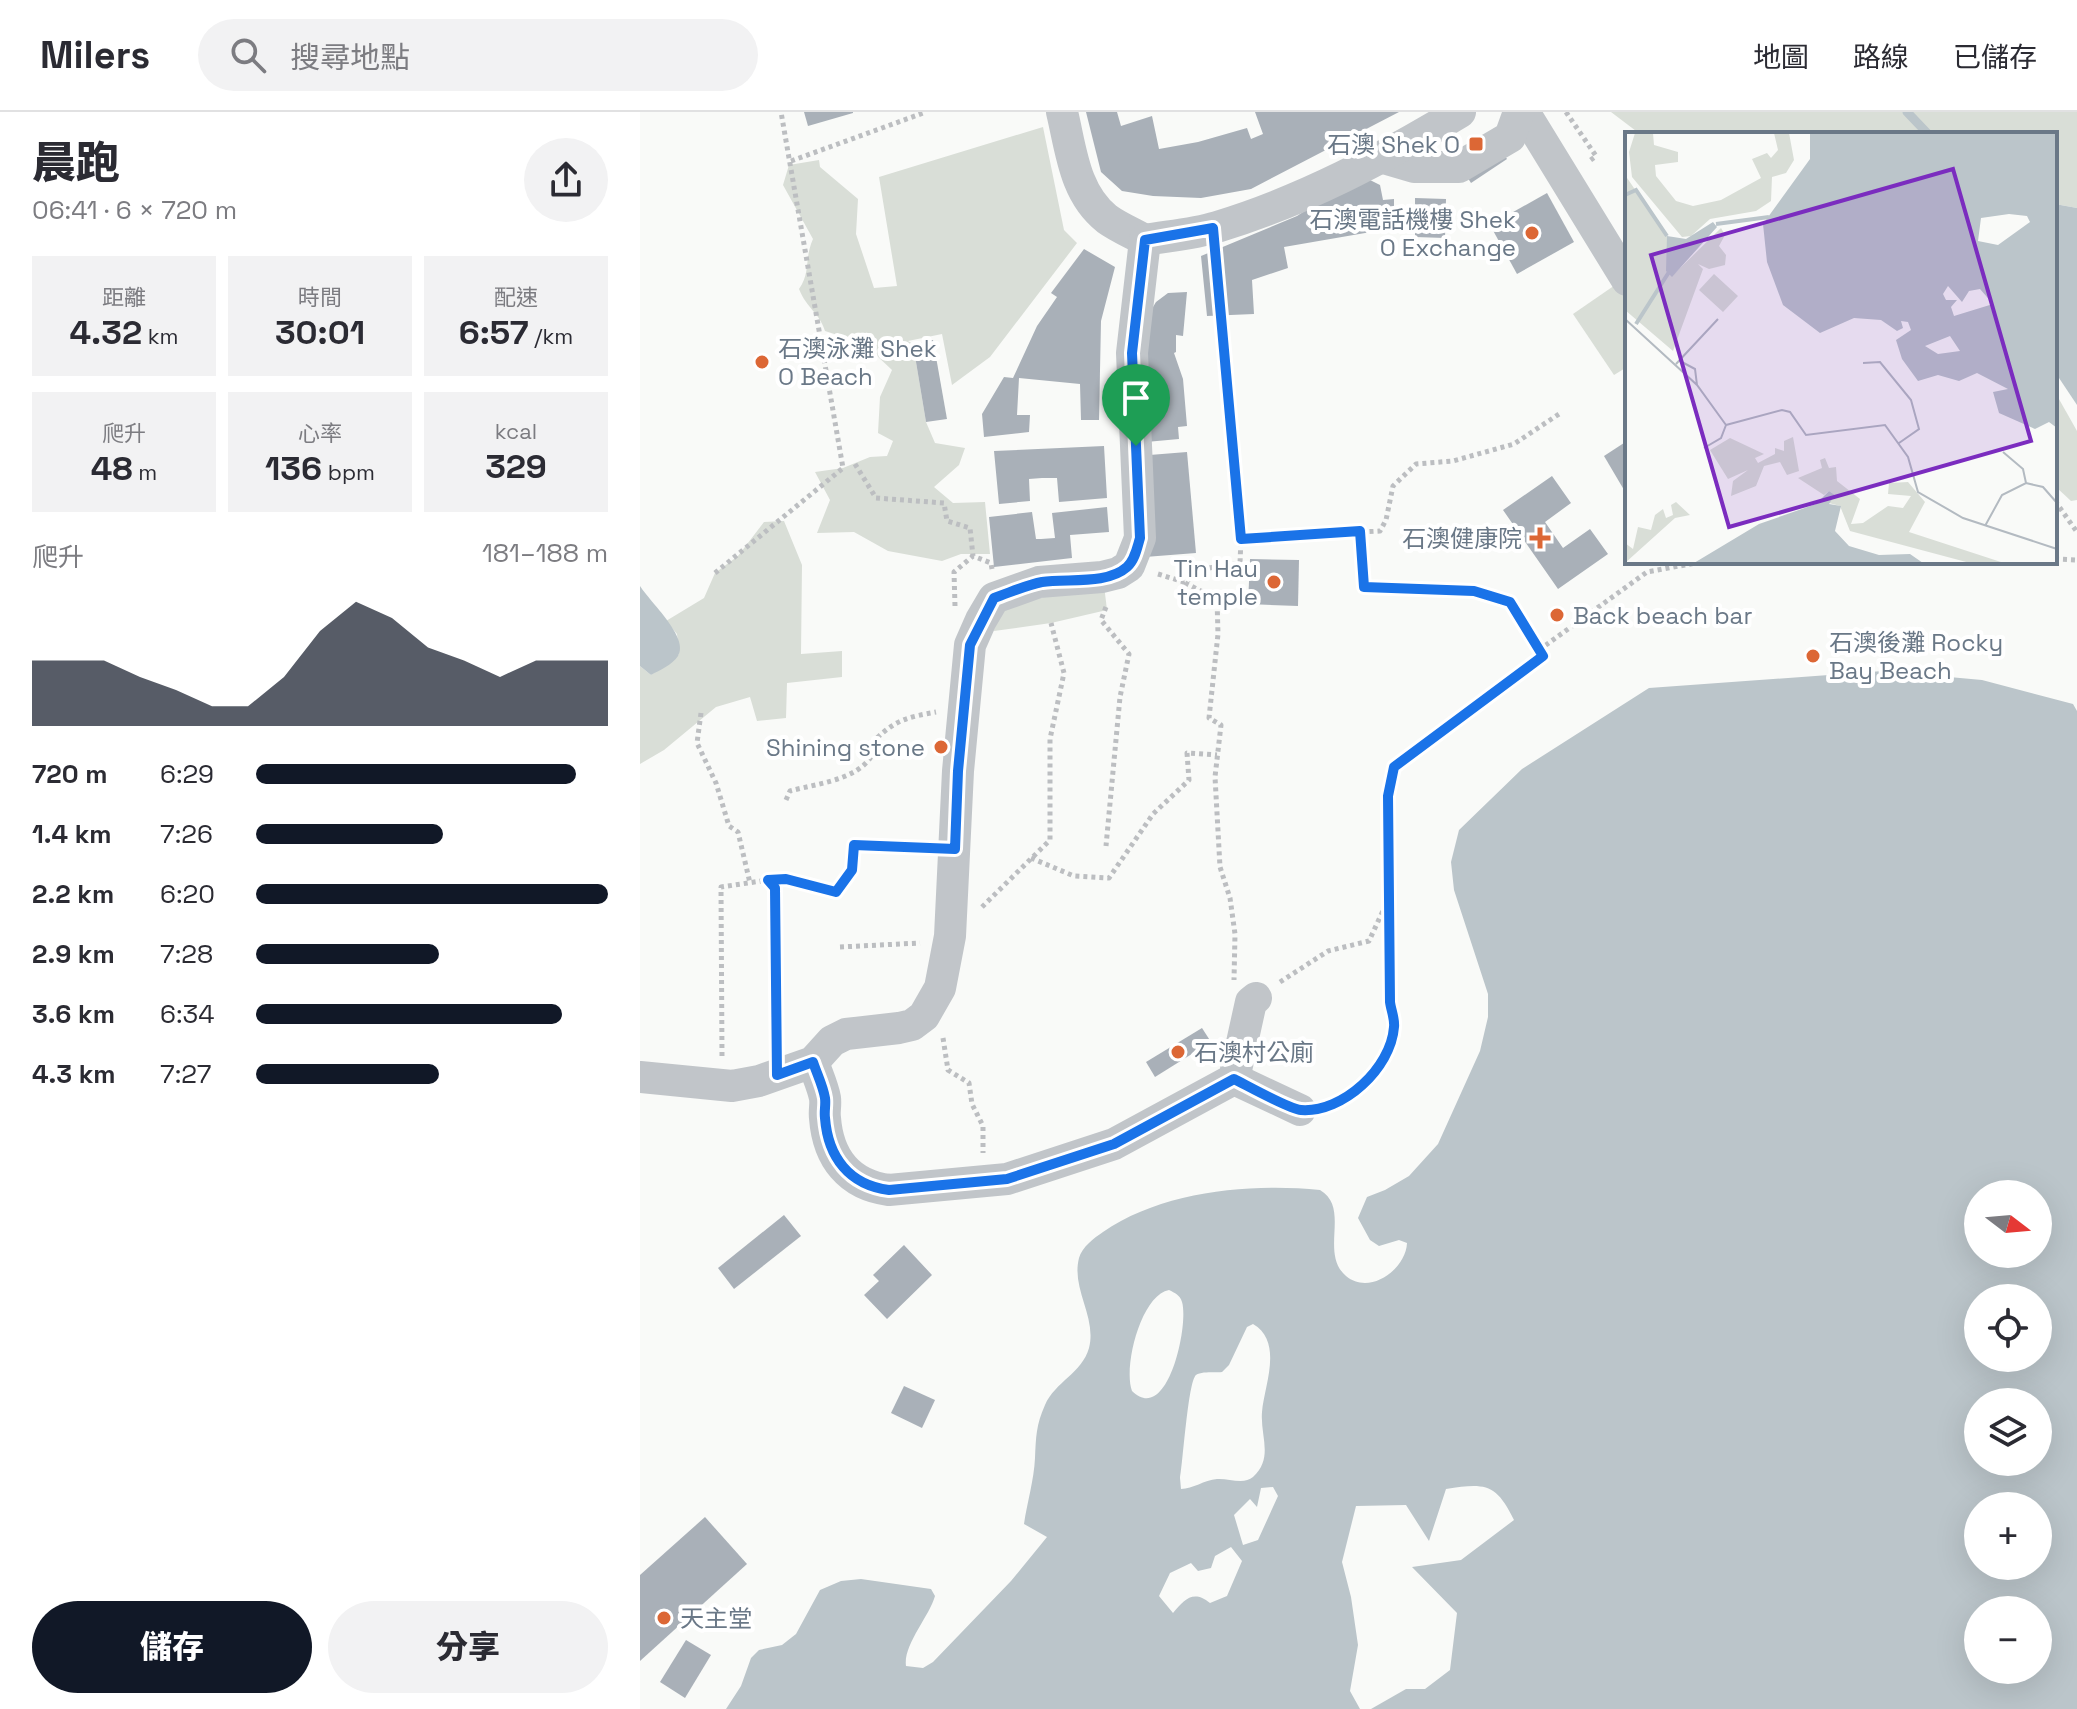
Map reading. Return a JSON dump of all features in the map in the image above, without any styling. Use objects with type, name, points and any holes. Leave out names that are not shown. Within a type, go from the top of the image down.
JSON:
[{"type":"street","points":[[1062,112],[1077,178],[1089,201],[1107,219],[1145,240],[1213,228],[1287,203],[1380,157],[1460,112]]},
{"type":"street","points":[[1380,157],[1414,167],[1459,167],[1510,137],[1521,112]]},
{"type":"street","points":[[1521,112],[1625,277]]},
{"type":"street","points":[[640,1077],[732,1086],[813,1062],[832,1041],[846,1034],[912,1025],[924,1016],[940,988],[950,926],[970,645],[994,598],[1039,582],[1118,573],[1129,566],[1140,538],[1132,353],[1145,240]]},
{"type":"street","points":[[813,1062],[825,1098],[831,1151],[855,1180],[872,1188],[889,1190],[1007,1179],[1114,1144],[1234,1079],[1251,1002],[1246,996]]},
{"type":"street","points":[[1234,1079],[1300,1110]]},
{"type":"path","points":[[715,573],[843,468],[781,112]]},
{"type":"path","points":[[791,161],[926,112]]},
{"type":"path","points":[[1184,582],[1209,568],[1240,563],[1241,539],[1213,228]]},
{"type":"path","points":[[1241,539],[1380,531],[1386,520],[1393,486],[1416,464],[1453,461],[1514,444],[1562,412]]},
{"type":"path","points":[[855,464],[876,498],[944,503],[947,521],[970,528],[973,556]]},
{"type":"path","points":[[2057,504],[2077,532]]},
{"type":"path","points":[[1300,1110],[1337,1103],[1367,1082],[1384,1055],[1395,1026],[1390,1002],[1388,796],[1394,767],[1543,656],[1510,602],[1474,591],[1364,587],[1360,531]]},
{"type":"path","points":[[973,556],[991,563],[994,598]]},
{"type":"path","points":[[955,615],[954,572],[973,556]]},
{"type":"path","points":[[2057,559],[2077,560]]},
{"type":"path","points":[[1539,650],[1647,572],[1690,564]]},
{"type":"path","points":[[1106,846],[1120,697],[1129,654],[1101,620],[1118,573],[1138,568],[1184,582],[1217,599],[1218,634],[1209,718],[1221,725],[1215,777],[1220,867],[1230,898],[1246,996],[1328,951],[1369,941],[1389,898]]},
{"type":"path","points":[[840,947],[950,926],[982,907],[1050,840],[1050,739],[1064,673],[1051,623]]},
{"type":"path","points":[[786,800],[790,791],[836,781],[866,764],[876,753],[877,738],[893,723],[964,706]]},
{"type":"path","points":[[701,713],[697,743],[716,783],[729,826],[738,832],[750,883]]},
{"type":"path","points":[[1031,858],[1074,876],[1109,878],[1153,814],[1189,780],[1187,753],[1217,755]]},
{"type":"path","points":[[719,1085],[723,1042],[721,887],[786,879],[836,892],[852,870],[854,845],[955,849]]},
{"type":"path","points":[[768,880],[775,888],[777,1075]]},
{"type":"path","points":[[912,1025],[941,1027],[948,1070],[969,1083],[972,1104],[983,1126],[983,1154],[970,1156]]},
{"type":"shaded area","points":[[1611,112],[2077,112],[2077,208],[2057,204],[2057,132],[1637,132]]},
{"type":"shaded area","points":[[1043,127],[1064,230],[1077,243],[990,357],[952,385],[942,334],[908,341],[913,344],[926,422],[935,443],[965,448],[959,465],[934,487],[953,503],[985,502],[990,554],[961,554],[942,561],[888,551],[854,532],[817,533],[830,500],[815,472],[843,468],[870,457],[887,456],[893,441],[878,433],[880,397],[892,370],[875,354],[869,339],[853,340],[825,331],[820,319],[802,296],[799,289],[805,277],[813,239],[783,185],[789,165],[819,160],[820,167],[858,199],[856,234],[874,288],[897,286],[879,177]]},
{"type":"shaded area","points":[[2057,204],[2077,208],[2077,405],[2057,375]]},
{"type":"shaded area","points":[[1618,283],[1625,294],[1625,368],[1614,375],[1573,314]]},
{"type":"shaded area","points":[[2057,396],[2077,431],[2077,500],[2071,501],[2057,488]]},
{"type":"shaded area","points":[[784,521],[802,565],[801,654],[842,651],[842,677],[787,683],[786,718],[757,721],[750,697],[716,707],[664,750],[640,764],[640,666],[651,675],[679,654],[677,634],[666,621],[704,598],[715,573],[738,556],[764,522]]},
{"type":"shaded area","points":[[1104,585],[1107,610],[1051,623],[994,631],[995,618],[1004,605]]},
{"type":"shaded area","points":[[640,586],[674,630],[680,648],[673,662],[651,675],[640,666]]},
{"type":"shaded area","points":[[1883,671],[1982,680],[2073,704],[2077,711],[2077,1709],[1371,1709],[1406,1689],[1425,1689],[1450,1670],[1457,1613],[1412,1567],[1461,1560],[1514,1520],[1495,1492],[1471,1486],[1446,1489],[1429,1541],[1406,1505],[1356,1506],[1342,1562],[1358,1645],[1350,1691],[1360,1709],[726,1709],[741,1686],[751,1658],[759,1650],[782,1645],[796,1634],[820,1590],[841,1581],[861,1579],[931,1589],[935,1596],[906,1658],[906,1666],[923,1668],[933,1662],[1011,1581],[1047,1537],[1024,1524],[1037,1431],[1049,1397],[1081,1364],[1089,1348],[1090,1325],[1077,1269],[1083,1250],[1103,1232],[1152,1207],[1208,1193],[1265,1188],[1320,1190],[1329,1198],[1333,1208],[1335,1255],[1338,1266],[1346,1276],[1366,1283],[1385,1277],[1394,1270],[1405,1253],[1407,1243],[1399,1240],[1379,1246],[1370,1240],[1358,1218],[1367,1197],[1409,1176],[1438,1144],[1480,1051],[1488,1017],[1488,994],[1454,890],[1451,862],[1459,830],[1522,769],[1649,688]],"holes":[[[1169,1290],[1180,1298],[1182,1330],[1179,1349],[1165,1384],[1156,1395],[1145,1398],[1132,1391],[1132,1350],[1143,1318],[1159,1295]],[[1253,1324],[1262,1332],[1270,1353],[1262,1412],[1263,1462],[1249,1479],[1217,1479],[1181,1489],[1193,1381],[1199,1374],[1222,1372],[1229,1365],[1247,1327]],[[1273,1487],[1278,1496],[1258,1540],[1243,1545],[1234,1515],[1250,1499],[1257,1507],[1261,1488]],[[1231,1547],[1242,1561],[1227,1596],[1210,1603],[1199,1597],[1189,1598],[1173,1613],[1159,1596],[1170,1573],[1191,1563],[1198,1571],[1211,1568],[1215,1556]]]},
{"type":"building","points":[[804,112],[853,112],[853,113],[808,126]]},
{"type":"building","points":[[1086,112],[1117,112],[1121,126],[1152,116],[1159,149],[1247,128],[1251,139],[1263,134],[1255,112],[1399,112],[1251,189],[1201,198],[1122,191],[1101,172]]},
{"type":"building","points":[[1500,149],[1507,159],[1471,183],[1464,172]]},
{"type":"building","points":[[1354,178],[1380,185],[1383,200],[1394,199],[1394,228],[1284,247],[1288,268],[1252,280],[1254,314],[1207,316],[1201,256],[1297,216]]},
{"type":"building","name":"石澳電話機樓 Shek O Exchange","points":[[1547,193],[1574,242],[1517,274],[1490,225]]},
{"type":"building","points":[[1415,198],[1446,199],[1445,238],[1415,237]]},
{"type":"building","points":[[1084,249],[1115,267],[1101,321],[1099,420],[1081,420],[1080,384],[1019,378],[1017,415],[1030,415],[1029,432],[984,437],[982,414],[1004,377],[1013,378],[1037,326],[1057,297],[1051,293]]},
{"type":"building","points":[[1187,292],[1183,336],[1176,335],[1174,353],[1183,379],[1187,426],[1178,427],[1179,439],[1146,442],[1147,317],[1156,302],[1168,293]]},
{"type":"building","points":[[933,340],[947,419],[926,422],[913,344]]},
{"type":"building","points":[[1625,442],[1625,492],[1604,456]]},
{"type":"building","points":[[1104,446],[1107,498],[1059,502],[1057,478],[1042,478],[1029,479],[1030,501],[999,504],[994,451]]},
{"type":"building","points":[[1187,452],[1196,553],[1145,557],[1137,456]]},
{"type":"building","name":"石澳健康院","points":[[1552,476],[1571,503],[1545,522],[1563,548],[1590,529],[1608,554],[1558,589],[1503,510]]},
{"type":"building","points":[[1107,507],[1109,532],[1070,535],[1072,558],[994,567],[989,517],[1032,512],[1036,539],[1055,538],[1052,513]]},
{"type":"building","name":"Tin Hau temple","points":[[1250,559],[1299,560],[1298,606],[1248,604]]},
{"type":"building","name":"石澳村公廁","points":[[1202,1028],[1211,1042],[1155,1077],[1146,1062]]},
{"type":"building","points":[[784,1215],[801,1236],[734,1289],[718,1268]]},
{"type":"building","points":[[904,1245],[932,1275],[887,1319],[864,1295],[879,1281],[873,1275]]},
{"type":"building","points":[[904,1386],[935,1400],[922,1428],[891,1413]]},
{"type":"building","name":"天主堂","points":[[705,1517],[747,1564],[640,1661],[640,1575]]},
{"type":"building","points":[[686,1640],[711,1655],[685,1698],[660,1682]]},
{"type":"waterway","points":[[1907,112],[1926,132]]},
{"type":"place","name":"石澳 Shek O","points":[[1476,144]]},
{"type":"place","name":"石澳電話機樓 Shek O Exchange","points":[[1532,233]]},
{"type":"place","name":"石澳泳灘 Shek O Beach","points":[[762,362]]},
{"type":"place","name":"石澳健康院","points":[[1540,538]]},
{"type":"place","name":"Tin Hau temple","points":[[1274,582]]},
{"type":"place","name":"Back beach bar","points":[[1557,615]]},
{"type":"place","name":"石澳後灘 Rocky Bay Beach","points":[[1813,656]]},
{"type":"place","name":"Shining stone","points":[[941,747]]},
{"type":"place","name":"石澳村公廁","points":[[1178,1052]]},
{"type":"place","name":"天主堂","points":[[664,1618]]},
{"type":"route","points":[[1213,228],[1241,539],[1360,531],[1364,587],[1474,591],[1510,602],[1543,656],[1394,767],[1388,796],[1390,1002],[1395,1026],[1384,1055],[1367,1082],[1337,1103],[1300,1110],[1234,1079],[1114,1144],[1007,1179],[889,1190],[872,1188],[855,1180],[831,1151],[825,1098],[813,1062],[777,1075],[775,888],[768,880],[786,879],[836,892],[852,870],[854,845],[955,849],[958,771],[970,645],[981,620],[994,598],[1039,582],[1102,577],[1129,566],[1140,538],[1136,446],[1132,353],[1145,240],[1213,228]]}]
